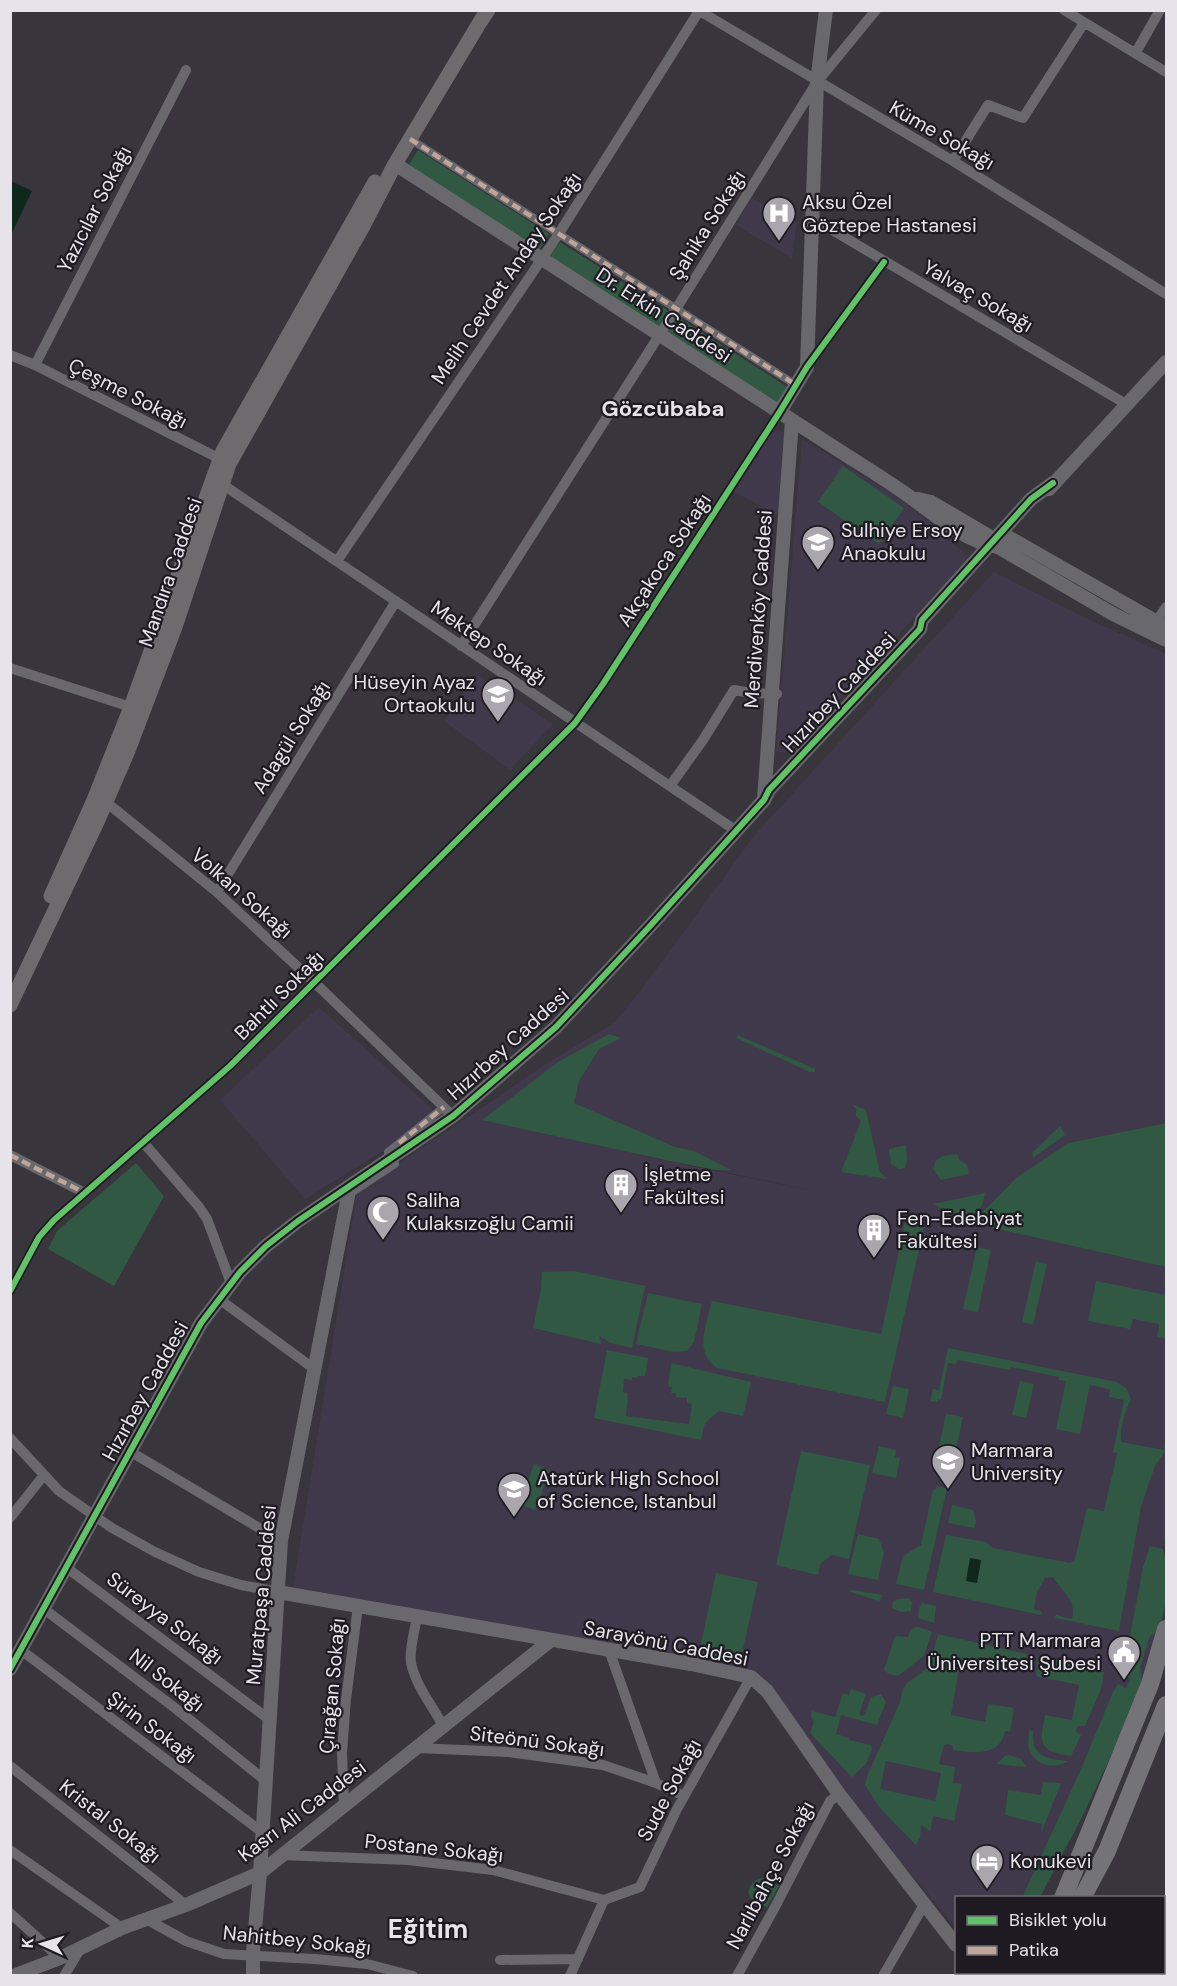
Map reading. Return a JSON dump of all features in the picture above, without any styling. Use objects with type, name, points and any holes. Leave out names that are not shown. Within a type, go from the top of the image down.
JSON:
[{"type":"main road","name":"Mandıra Caddesi","points":[[10,1005],[106,802],[224,462],[275,358],[376,181],[395,165],[488,10]]},
{"type":"main road","name":"Mandıra Caddesi","points":[[10,982],[175,627],[222,484],[224,462]]},
{"type":"main road","points":[[1064,1896],[1150,1684],[1167,1629]]},
{"type":"main road","points":[[1083,1896],[1107,1851],[1167,1705]]},
{"type":"street","points":[[807,368],[817,82],[826,10]]},
{"type":"street","name":"Şahika Sokağı","points":[[461,646],[659,336],[817,82],[876,10]]},
{"type":"street","points":[[1064,10],[1167,72]]},
{"type":"street","points":[[1136,52],[1160,10]]},
{"type":"street","name":"Küme Sokağı","points":[[699,11],[953,161],[1167,294]]},
{"type":"street","name":"Melih Cevdet Anday Sokağı","points":[[337,561],[558,235],[699,11]]},
{"type":"street","points":[[953,161],[988,105],[1023,118],[1084,23]]},
{"type":"street","name":"Yazıcılar Sokağı","points":[[35,365],[186,70]]},
{"type":"street","points":[[410,139],[796,385]]},
{"type":"street","name":"Dr. Erkin Caddesi","points":[[395,165],[971,538],[997,542],[1161,625]]},
{"type":"street","name":"Yalvaç Sokağı","points":[[812,218],[1126,404]]},
{"type":"street","points":[[779,413],[807,368],[884,262]]},
{"type":"street","name":"Çeşme Sokağı","points":[[10,355],[35,365],[224,462]]},
{"type":"street","name":"Hızırbey Caddesi","points":[[997,542],[1037,505],[1053,483],[1167,362]]},
{"type":"street","name":"Akçakoca Sokağı","points":[[575,723],[603,684],[779,413]]},
{"type":"street","points":[[767,795],[796,424]]},
{"type":"street","name":"Hızırbey Caddesi","points":[[349,1191],[556,1027],[997,542],[1031,499],[1053,483]]},
{"type":"street","name":"Mektep Sokağı","points":[[222,484],[735,830]]},
{"type":"street","name":"Dr. Erkin Caddesi","points":[[997,542],[1113,614],[1167,640]]},
{"type":"street","name":"Adagül Sokağı","points":[[217,892],[396,601]]},
{"type":"street","points":[[1161,625],[1167,607]]},
{"type":"street","points":[[10,668],[137,709]]},
{"type":"street","points":[[670,786],[703,740],[734,690],[774,694]]},
{"type":"street","name":"Bahtlı Sokağı","points":[[10,1291],[39,1237],[54,1220],[230,1066],[575,723]]},
{"type":"street","name":"Volkan Sokağı","points":[[106,802],[217,892],[448,1112]]},
{"type":"street","name":"Hızırbey Caddesi","points":[[388,1152],[448,1112]]},
{"type":"street","points":[[143,1142],[207,1219],[231,1283]]},
{"type":"street","points":[[10,1155],[85,1193]]},
{"type":"street","name":"Hızırbey Caddesi","points":[[10,1669],[201,1323],[231,1283],[266,1246],[298,1221],[395,1164]]},
{"type":"street","name":"Muratpaşa Caddesi","points":[[253,1976],[281,1541],[349,1191]]},
{"type":"street","points":[[219,1299],[313,1368]]},
{"type":"street","points":[[10,1437],[59,1491],[155,1552],[198,1572],[241,1585],[278,1592]]},
{"type":"street","points":[[131,1452],[281,1541]]},
{"type":"street","points":[[10,1518],[44,1475]]},
{"type":"street","name":"Süreyya Sokağı","points":[[67,1568],[270,1719]]},
{"type":"street","name":"Sarayönü Caddesi","points":[[278,1592],[691,1664],[751,1677],[767,1690],[839,1794],[955,1942]]},
{"type":"street","name":"Çırağan Sokağı","points":[[344,1805],[342,1753],[345,1710],[358,1606]]},
{"type":"street","name":"Nil Sokağı","points":[[44,1609],[175,1708],[266,1781]]},
{"type":"street","points":[[417,1616],[411,1663],[421,1690],[432,1704],[443,1726]]},
{"type":"street","name":"Kasrı Ali Caddesi","points":[[13,1975],[60,1958],[122,1928],[186,1905],[260,1873],[551,1640]]},
{"type":"street","name":"Şirin Sokağı","points":[[21,1650],[262,1832]]},
{"type":"street","points":[[609,1650],[656,1783]]},
{"type":"street","name":"Sude Sokağı","points":[[604,1900],[640,1887],[684,1796],[751,1677]]},
{"type":"street","name":"Siteönü Sokağı","points":[[416,1748],[508,1752],[603,1765],[656,1783],[684,1796]]},
{"type":"street","name":"Kristal Sokağı","points":[[10,1767],[186,1905]]},
{"type":"street","name":"Narlıbahçe Sokağı","points":[[737,1976],[831,1801],[839,1794]]},
{"type":"street","points":[[10,1850],[122,1928]]},
{"type":"street","name":"Postane Sokağı","points":[[281,1855],[408,1860],[493,1870],[604,1900]]},
{"type":"street","points":[[570,1976],[604,1900]]},
{"type":"street","points":[[883,1976],[925,1903]]},
{"type":"street","points":[[10,1912],[60,1958]]},
{"type":"street","name":"Nahitbey Sokağı","points":[[146,1919],[186,1941],[224,1954],[367,1964],[413,1976]]},
{"type":"street","points":[[64,1976],[82,1948]]},
{"type":"street","points":[[500,1960],[578,1959]]},
{"type":"shaded area","points":[[418,150],[549,234],[538,251],[408,166]]},
{"type":"shaded area","points":[[11,181],[32,191],[11,235]]},
{"type":"shaded area","name":"Aksu Özel Göztepe Hastanesi","points":[[752,198],[797,222],[792,258],[736,225]]},
{"type":"shaded area","points":[[560,242],[789,388],[779,407],[547,260]]},
{"type":"shaded area","points":[[773,429],[784,432],[778,516],[733,491]]},
{"type":"shaded area","points":[[802,439],[904,501],[969,557],[791,752],[776,752]]},
{"type":"shaded area","points":[[843,466],[904,508],[879,544],[818,502]]},
{"type":"shaded area","points":[[994,572],[1077,614],[1166,654],[1166,1123],[1068,1143],[972,1222],[1166,1267],[1166,1533],[1163,1549],[1166,1563],[1166,1589],[1164,1611],[1137,1701],[1082,1817],[1041,1896],[955,1896],[955,1926],[875,1832],[775,1696],[757,1676],[746,1668],[696,1661],[293,1587],[357,1192],[546,1064],[615,1022],[642,989],[754,836]],"holes":[[[613,1150],[716,1170],[814,1191]]]},
{"type":"shaded area","name":"Hüseyin Ayaz Ortaokulu","points":[[478,675],[553,724],[510,770],[444,721]]},
{"type":"shaded area","points":[[319,1007],[440,1116],[305,1199],[220,1100]]},
{"type":"shaded area","points":[[609,1034],[621,1038],[599,1049],[579,1081],[574,1103],[675,1147],[694,1151],[731,1170],[716,1170],[675,1162],[482,1120],[558,1062]]},
{"type":"shaded area","points":[[738,1035],[815,1069],[815,1072],[810,1072],[736,1038]]},
{"type":"shaded area","points":[[852,1104],[866,1110],[880,1172],[887,1179],[841,1172],[861,1121],[856,1116],[856,1109]]},
{"type":"shaded area","points":[[1166,1123],[1166,1267],[972,1223],[1016,1178],[1068,1143]]},
{"type":"shaded area","points":[[1060,1126],[1065,1135],[1033,1158],[1032,1153]]},
{"type":"shaded area","points":[[906,1145],[905,1168],[899,1169],[891,1164],[889,1149]]},
{"type":"shaded area","points":[[957,1154],[960,1161],[967,1164],[969,1174],[941,1180],[933,1169],[936,1160],[943,1156]]},
{"type":"shaded area","points":[[136,1163],[164,1196],[114,1286],[48,1249],[57,1231]]},
{"type":"shaded area","points":[[985,1193],[980,1208],[971,1215],[958,1214],[933,1204]]},
{"type":"shaded area","points":[[905,1223],[924,1227],[885,1402],[717,1368],[710,1362],[705,1354],[704,1337],[712,1301],[881,1334]]},
{"type":"shaded area","points":[[977,1247],[991,1250],[978,1312],[963,1309]]},
{"type":"shaded area","points":[[1036,1261],[1047,1264],[1033,1325],[1022,1322]]},
{"type":"shaded area","points":[[574,1271],[645,1286],[632,1348],[611,1343],[599,1336],[601,1344],[533,1328],[542,1272]]},
{"type":"shaded area","points":[[1096,1281],[1166,1295],[1166,1339],[1157,1337],[1159,1324],[1133,1319],[1130,1329],[1088,1321]]},
{"type":"shaded area","points":[[648,1293],[702,1304],[694,1342],[687,1351],[674,1352],[636,1344]]},
{"type":"shaded area","points":[[948,1348],[1117,1382],[1127,1389],[1131,1400],[1123,1420],[1121,1442],[1164,1450],[1166,1439],[1166,1450],[1155,1466],[1141,1506],[1119,1631],[1055,1618],[1056,1615],[1072,1619],[1073,1612],[1070,1601],[1053,1577],[1045,1578],[1037,1592],[1034,1609],[1042,1611],[1041,1615],[933,1592],[946,1535],[986,1542],[993,1548],[1070,1563],[1075,1559],[1087,1508],[1104,1511],[1117,1453],[1113,1452],[1124,1400],[1109,1397],[1110,1389],[1090,1385],[1080,1434],[1056,1429],[1066,1381],[1059,1380],[1059,1377],[1011,1367],[1010,1370],[958,1360],[956,1364],[948,1363],[941,1400],[930,1401],[933,1389],[939,1390]]},
{"type":"shaded area","points":[[607,1350],[648,1358],[645,1376],[632,1377],[632,1380],[624,1379],[623,1392],[628,1393],[626,1416],[689,1424],[692,1404],[687,1403],[687,1398],[676,1397],[676,1393],[671,1393],[672,1387],[668,1386],[671,1363],[751,1382],[743,1416],[719,1411],[705,1423],[701,1440],[594,1418]]},
{"type":"shaded area","points":[[1020,1381],[1034,1384],[1026,1418],[1012,1415]]},
{"type":"shaded area","points":[[893,1386],[909,1389],[903,1418],[886,1414]]},
{"type":"shaded area","points":[[946,1414],[963,1417],[952,1468],[948,1467],[948,1464],[936,1461]]},
{"type":"shaded area","points":[[879,1446],[896,1450],[895,1457],[900,1458],[896,1478],[872,1473]]},
{"type":"shaded area","points":[[801,1451],[870,1465],[849,1559],[832,1555],[820,1564],[818,1575],[776,1565]]},
{"type":"shaded area","points":[[534,1464],[550,1470],[535,1510],[519,1504]]},
{"type":"shaded area","points":[[937,1486],[947,1488],[924,1590],[896,1584],[903,1556],[921,1545],[933,1489],[936,1490]]},
{"type":"shaded area","points":[[952,1505],[973,1510],[976,1521],[974,1528],[948,1523]]},
{"type":"shaded area","points":[[858,1534],[879,1539],[884,1552],[878,1580],[848,1574]]},
{"type":"shaded area","points":[[1150,1546],[1163,1549],[1167,1590],[1164,1610],[1159,1630],[1150,1636],[1140,1667],[1142,1683],[1137,1701],[1082,1817],[1041,1896],[1023,1896],[1081,1769],[1113,1692],[1118,1684],[1126,1688],[1131,1679],[1123,1674],[1143,1567]]},
{"type":"shaded area","points":[[970,1558],[981,1560],[977,1583],[966,1581]]},
{"type":"shaded area","points":[[716,1573],[758,1582],[740,1662],[699,1653]]},
{"type":"shaded area","points":[[848,1591],[883,1595],[879,1601]]},
{"type":"shaded area","points":[[908,1598],[912,1602],[911,1611],[902,1612],[892,1608],[893,1602],[897,1599]]},
{"type":"shaded area","points":[[922,1603],[936,1606],[934,1623],[918,1618]]},
{"type":"shaded area","points":[[915,1627],[932,1632],[924,1656],[898,1676],[889,1674],[884,1670],[895,1636],[908,1637],[911,1629]]},
{"type":"shaded area","points":[[938,1634],[1027,1654],[1025,1670],[975,1662],[973,1667],[959,1668],[951,1715],[985,1722],[988,1704],[1014,1708],[1010,1732],[1005,1731],[998,1745],[985,1751],[953,1750],[953,1746],[944,1745],[939,1764],[955,1767],[953,1783],[962,1784],[954,1821],[933,1816],[930,1832],[921,1826],[920,1838],[916,1845],[880,1808],[865,1785],[900,1702],[903,1689],[907,1683],[930,1666]],"holes":[[[886,1761],[941,1773],[935,1801],[880,1789]]]},
{"type":"shaded area","points":[[1038,1656],[1104,1672],[1101,1689],[1085,1726],[1077,1726],[1076,1732],[1081,1735],[1071,1756],[1047,1749],[1042,1740],[1042,1733],[1045,1715],[1072,1720],[1079,1685],[1036,1676]]},
{"type":"shaded area","points":[[851,1689],[866,1694],[859,1715],[864,1716],[871,1697],[881,1694],[886,1702],[877,1725],[841,1715],[836,1734],[849,1738],[849,1740],[871,1745],[872,1749],[866,1764],[852,1777],[810,1733],[814,1722],[811,1717],[812,1711],[835,1717],[843,1693],[849,1695]]},
{"type":"shaded area","points":[[1029,1730],[1033,1731],[1035,1746],[1042,1755],[1069,1761],[1064,1764],[1046,1765],[1036,1760],[1028,1747]]},
{"type":"shaded area","points":[[1009,1755],[1021,1759],[1026,1767],[996,1764]]},
{"type":"shaded area","points":[[1043,1782],[1061,1783],[1041,1834],[1042,1824],[1005,1815],[1008,1790],[1041,1795]]},
{"type":"shaded area","points":[[762,1878],[779,1886],[767,1907],[755,1901],[749,1893],[752,1884]]},
{"type":"marked path","points":[[410,139],[796,385]]},
{"type":"marked path","points":[[399,1143],[444,1107]]},
{"type":"marked path","points":[[10,1155],[85,1193]]},
{"type":"cycle path","points":[[10,1291],[39,1237],[54,1220],[230,1066],[575,723],[603,684],[807,367],[884,262]]},
{"type":"cycle path","points":[[10,1669],[201,1323],[240,1272],[266,1246],[298,1221],[453,1116],[556,1027],[764,800],[769,790],[920,629],[922,620],[1031,499],[1053,483]]},
{"type":"place","name":"Aksu Özel Göztepe Hastanesi","points":[[779,242]]},
{"type":"place","name":"Sulhiye Ersoy Anaokulu","points":[[818,571]]},
{"type":"place","name":"Hüseyin Ayaz Ortaokulu","points":[[498,723]]},
{"type":"place","name":"İşletme Fakültesi","points":[[621,1214]]},
{"type":"place","name":"Saliha Kulaksızoğlu Camii","points":[[383,1241]]},
{"type":"place","name":"Fen-Edebiyat Fakültesi","points":[[874,1259]]},
{"type":"place","name":"Marmara University","points":[[948,1490]]},
{"type":"place","name":"Atatürk High School of Science, Istanbul","points":[[514,1518]]},
{"type":"place","name":"PTT Marmara Üniversitesi Şubesi","points":[[1124,1681]]},
{"type":"place","name":"Konukevi","points":[[987,1890]]},
{"type":"district","name":"Gözcübaba","points":[[663,408]]},
{"type":"district","name":"Eğitim","points":[[428,1929]]}]
